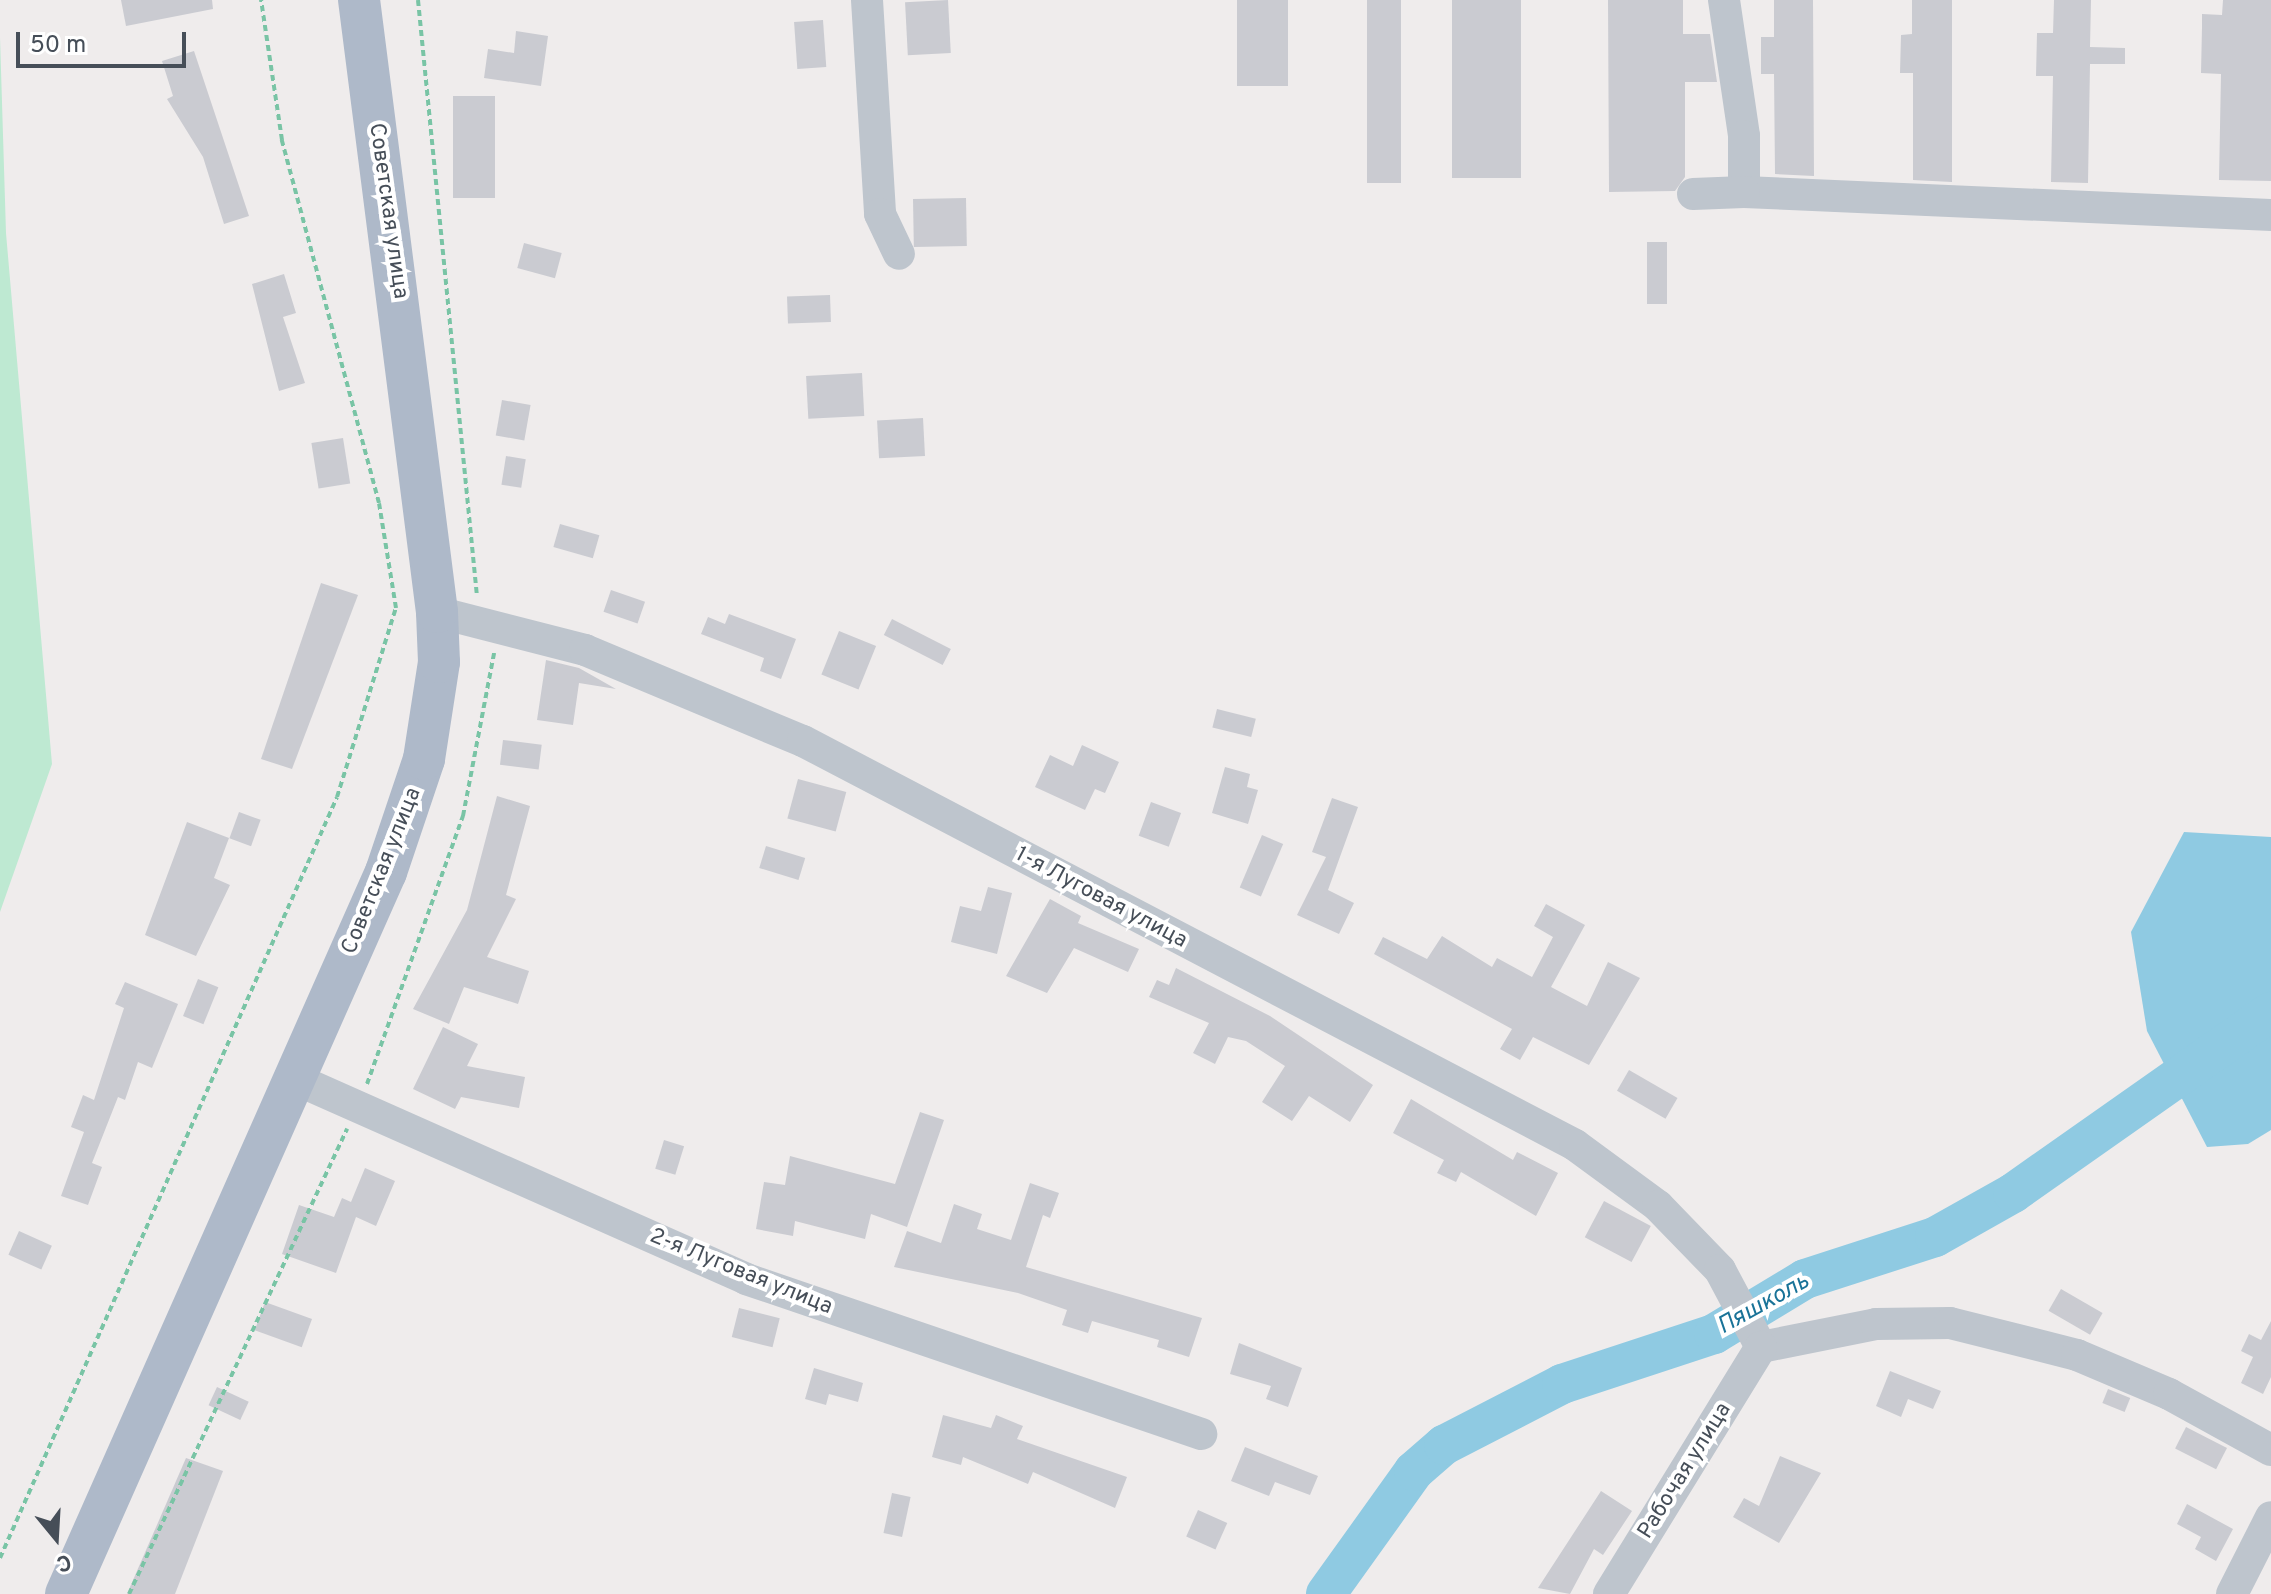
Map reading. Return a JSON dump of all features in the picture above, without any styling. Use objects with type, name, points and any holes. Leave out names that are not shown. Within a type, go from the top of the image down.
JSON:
[{"type":"main road","name":"Советская улица","points":[[66,1594],[406,821],[432,713],[437,612],[359,0]]},
{"type":"street","points":[[867,0],[880,214],[899,254]]},
{"type":"street","points":[[1724,0],[1744,136],[1744,192]]},
{"type":"street","points":[[1693,194],[1744,192],[2271,215]]},
{"type":"street","name":"1-я Луговая улица","points":[[437,612],[585,650],[803,741],[1575,1145],[1658,1206],[1720,1270],[1761,1347]]},
{"type":"street","name":"2-я Луговая улица","points":[[293,1078],[746,1279],[1201,1434]]},
{"type":"street","points":[[1761,1347],[1876,1324],[1950,1323],[2077,1355],[2169,1394],[2271,1450]]},
{"type":"street","name":"Рабочая улица","points":[[1609,1594],[1761,1347]]},
{"type":"street","points":[[2232,1594],[2271,1517]]},
{"type":"path","points":[[0,1558],[337,797],[396,608],[379,503],[282,140],[261,0]]},
{"type":"path","points":[[418,0],[480,623]]},
{"type":"green space","points":[[0,37],[6,233],[52,764],[0,912]]},
{"type":"water","points":[[2184,832],[2271,837],[2271,1130],[2248,1144],[2207,1147],[2147,1031],[2131,932]]},
{"type":"building","points":[[121,0],[212,0],[213,9],[126,26]]},
{"type":"building","points":[[948,0],[951,53],[908,55],[905,2]]},
{"type":"building","points":[[1237,0],[1288,0],[1288,86],[1237,86]]},
{"type":"building","points":[[1367,0],[1401,0],[1401,183],[1367,183]]},
{"type":"building","points":[[1452,0],[1521,0],[1521,178],[1452,178]]},
{"type":"building","points":[[1608,0],[1683,0],[1683,34],[1710,34],[1717,82],[1685,82],[1685,177],[1675,191],[1609,192]]},
{"type":"building","points":[[1774,0],[1813,0],[1814,176],[1775,174],[1774,74],[1761,74],[1761,37],[1774,37]]},
{"type":"building","points":[[1912,0],[1952,0],[1952,182],[1913,180],[1913,73],[1900,73],[1901,35],[1912,34]]},
{"type":"building","points":[[2054,0],[2091,0],[2090,47],[2125,48],[2125,64],[2090,64],[2088,183],[2051,182],[2053,76],[2036,76],[2037,33],[2053,33]]},
{"type":"building","points":[[2223,0],[2271,0],[2271,181],[2219,180],[2221,74],[2201,73],[2202,14],[2222,15]]},
{"type":"building","points":[[823,20],[826,67],[797,69],[794,22]]},
{"type":"building","points":[[516,31],[548,36],[541,86],[484,78],[488,49],[514,53]]},
{"type":"building","points":[[194,51],[249,216],[224,224],[203,157],[167,99],[173,96],[162,61]]},
{"type":"building","points":[[453,96],[495,96],[495,198],[453,198]]},
{"type":"building","points":[[966,198],[967,246],[914,247],[913,199]]},
{"type":"building","points":[[1647,242],[1667,242],[1667,304],[1647,304]]},
{"type":"building","points":[[524,243],[562,253],[555,278],[517,268]]},
{"type":"building","points":[[284,274],[296,313],[283,317],[305,383],[279,391],[252,284]]},
{"type":"building","points":[[830,295],[831,322],[788,323],[787,297]]},
{"type":"building","points":[[862,373],[864,416],[808,419],[806,376]]},
{"type":"building","points":[[502,400],[531,405],[524,440],[496,435]]},
{"type":"building","points":[[923,418],[925,456],[879,458],[877,420]]},
{"type":"building","points":[[343,438],[350,483],[319,488],[311,443]]},
{"type":"building","points":[[506,456],[526,459],[521,488],[501,485]]},
{"type":"building","points":[[560,524],[599,535],[593,558],[553,547]]},
{"type":"building","points":[[321,583],[358,595],[292,769],[261,759]]},
{"type":"building","points":[[611,590],[645,602],[638,623],[604,612]]},
{"type":"building","points":[[729,614],[796,639],[781,679],[760,671],[764,658],[701,634],[708,617],[725,624]]},
{"type":"building","points":[[892,619],[951,649],[943,665],[884,635]]},
{"type":"building","points":[[839,631],[876,646],[858,690],[821,675]]},
{"type":"building","points":[[546,660],[579,668],[616,689],[579,683],[573,725],[537,720]]},
{"type":"building","points":[[1217,709],[1256,719],[1251,737],[1212,727]]},
{"type":"building","points":[[503,740],[542,745],[539,770],[500,765]]},
{"type":"building","points":[[1082,745],[1119,762],[1105,793],[1095,789],[1085,810],[1035,787],[1050,755],[1073,766]]},
{"type":"building","points":[[1225,767],[1250,774],[1247,787],[1258,790],[1248,824],[1212,813]]},
{"type":"building","points":[[798,779],[846,792],[836,832],[787,819]]},
{"type":"building","points":[[497,796],[530,806],[506,895],[516,899],[487,957],[529,971],[518,1004],[464,987],[449,1024],[413,1009],[467,910]]},
{"type":"building","points":[[1332,798],[1358,807],[1328,890],[1354,903],[1339,934],[1297,915],[1326,857],[1312,852]]},
{"type":"building","points":[[1151,802],[1181,813],[1169,847],[1139,836]]},
{"type":"building","points":[[239,812],[261,820],[251,846],[229,838]]},
{"type":"building","points":[[187,822],[229,838],[214,878],[230,885],[196,956],[145,935]]},
{"type":"building","points":[[1262,835],[1283,844],[1261,896],[1240,887]]},
{"type":"building","points":[[766,846],[805,858],[798,880],[759,868]]},
{"type":"building","points":[[988,887],[1012,893],[997,954],[951,942],[960,906],[981,911]]},
{"type":"building","points":[[1050,899],[1081,916],[1078,923],[1139,949],[1128,972],[1074,948],[1047,993],[1006,976]]},
{"type":"building","points":[[1546,904],[1585,925],[1551,987],[1587,1006],[1608,962],[1640,978],[1589,1065],[1533,1037],[1520,1060],[1500,1049],[1512,1029],[1374,954],[1383,937],[1427,959],[1442,936],[1492,967],[1497,958],[1532,977],[1553,937],[1534,926]]},
{"type":"building","points":[[1176,968],[1270,1016],[1373,1085],[1350,1122],[1309,1096],[1292,1121],[1262,1102],[1285,1066],[1246,1041],[1228,1037],[1215,1064],[1193,1053],[1209,1023],[1149,997],[1157,980],[1169,985]]},
{"type":"building","points":[[198,979],[218,987],[203,1024],[183,1016]]},
{"type":"building","points":[[125,982],[178,1004],[152,1068],[138,1062],[125,1100],[118,1097],[92,1163],[102,1167],[88,1205],[61,1196],[84,1132],[71,1127],[83,1095],[94,1100],[124,1008],[115,1004]]},
{"type":"building","points":[[443,1027],[478,1044],[467,1066],[525,1077],[519,1108],[461,1097],[455,1109],[413,1089]]},
{"type":"building","points":[[1629,1070],[1677,1098],[1665,1119],[1617,1091]]},
{"type":"building","points":[[1411,1099],[1513,1160],[1517,1152],[1558,1173],[1536,1216],[1461,1172],[1456,1182],[1437,1173],[1444,1160],[1393,1133]]},
{"type":"building","points":[[920,1112],[944,1120],[907,1227],[871,1214],[865,1239],[795,1221],[793,1236],[756,1229],[764,1182],[785,1185],[790,1156],[895,1184]]},
{"type":"building","points":[[664,1140],[684,1146],[675,1175],[655,1169]]},
{"type":"building","points":[[365,1168],[395,1181],[376,1226],[356,1217],[336,1273],[282,1254],[299,1205],[334,1217],[342,1198],[351,1202]]},
{"type":"building","points":[[1030,1183],[1059,1193],[1050,1218],[1043,1215],[1026,1267],[1202,1318],[1189,1357],[1157,1347],[1159,1340],[1092,1321],[1088,1333],[1062,1325],[1067,1310],[1018,1293],[894,1267],[907,1231],[941,1243],[954,1204],[982,1214],[977,1229],[1011,1240]]},
{"type":"building","points":[[1604,1201],[1651,1226],[1632,1262],[1585,1237]]},
{"type":"building","points":[[19,1231],[52,1246],[41,1269],[8,1255]]},
{"type":"building","points":[[2061,1289],[2103,1313],[2090,1335],[2048,1311]]},
{"type":"building","points":[[265,1302],[312,1319],[302,1347],[255,1330]]},
{"type":"building","points":[[739,1308],[780,1318],[772,1347],[732,1337]]},
{"type":"building","points":[[2271,1321],[2271,1377],[2263,1394],[2241,1383],[2253,1357],[2241,1351],[2249,1334],[2261,1340]]},
{"type":"building","points":[[1239,1343],[1302,1368],[1288,1407],[1266,1399],[1271,1386],[1230,1374]]},
{"type":"building","points":[[814,1368],[863,1383],[858,1402],[829,1394],[826,1405],[805,1399]]},
{"type":"building","points":[[1890,1371],[1941,1391],[1933,1409],[1908,1399],[1901,1417],[1876,1406]]},
{"type":"building","points":[[217,1387],[249,1402],[240,1420],[209,1405]]},
{"type":"building","points":[[2108,1389],[2130,1398],[2125,1412],[2102,1403]]},
{"type":"building","points":[[943,1415],[991,1428],[996,1415],[1023,1426],[1017,1439],[1127,1477],[1115,1508],[1033,1472],[1028,1484],[963,1457],[961,1465],[932,1457]]},
{"type":"building","points":[[2186,1427],[2227,1448],[2216,1469],[2175,1448]]},
{"type":"building","points":[[1245,1447],[1318,1476],[1310,1495],[1275,1482],[1269,1496],[1231,1481]]},
{"type":"building","points":[[1780,1456],[1821,1473],[1779,1543],[1733,1517],[1744,1498],[1759,1506]]},
{"type":"building","points":[[186,1458],[223,1471],[175,1594],[127,1594]]},
{"type":"building","points":[[1601,1491],[1632,1511],[1603,1555],[1594,1549],[1570,1594],[1538,1588]]},
{"type":"building","points":[[892,1493],[911,1497],[902,1537],[883,1533]]},
{"type":"building","points":[[2187,1504],[2233,1529],[2216,1561],[2195,1549],[2201,1537],[2177,1524]]},
{"type":"building","points":[[1198,1510],[1227,1523],[1215,1550],[1186,1536]]},
{"type":"waterway","name":"Пяшколь","points":[[1326,1594],[1414,1471],[1444,1445],[1562,1384],[1714,1334],[1805,1279],[1935,1237],[2013,1193],[2271,1012]]}]
